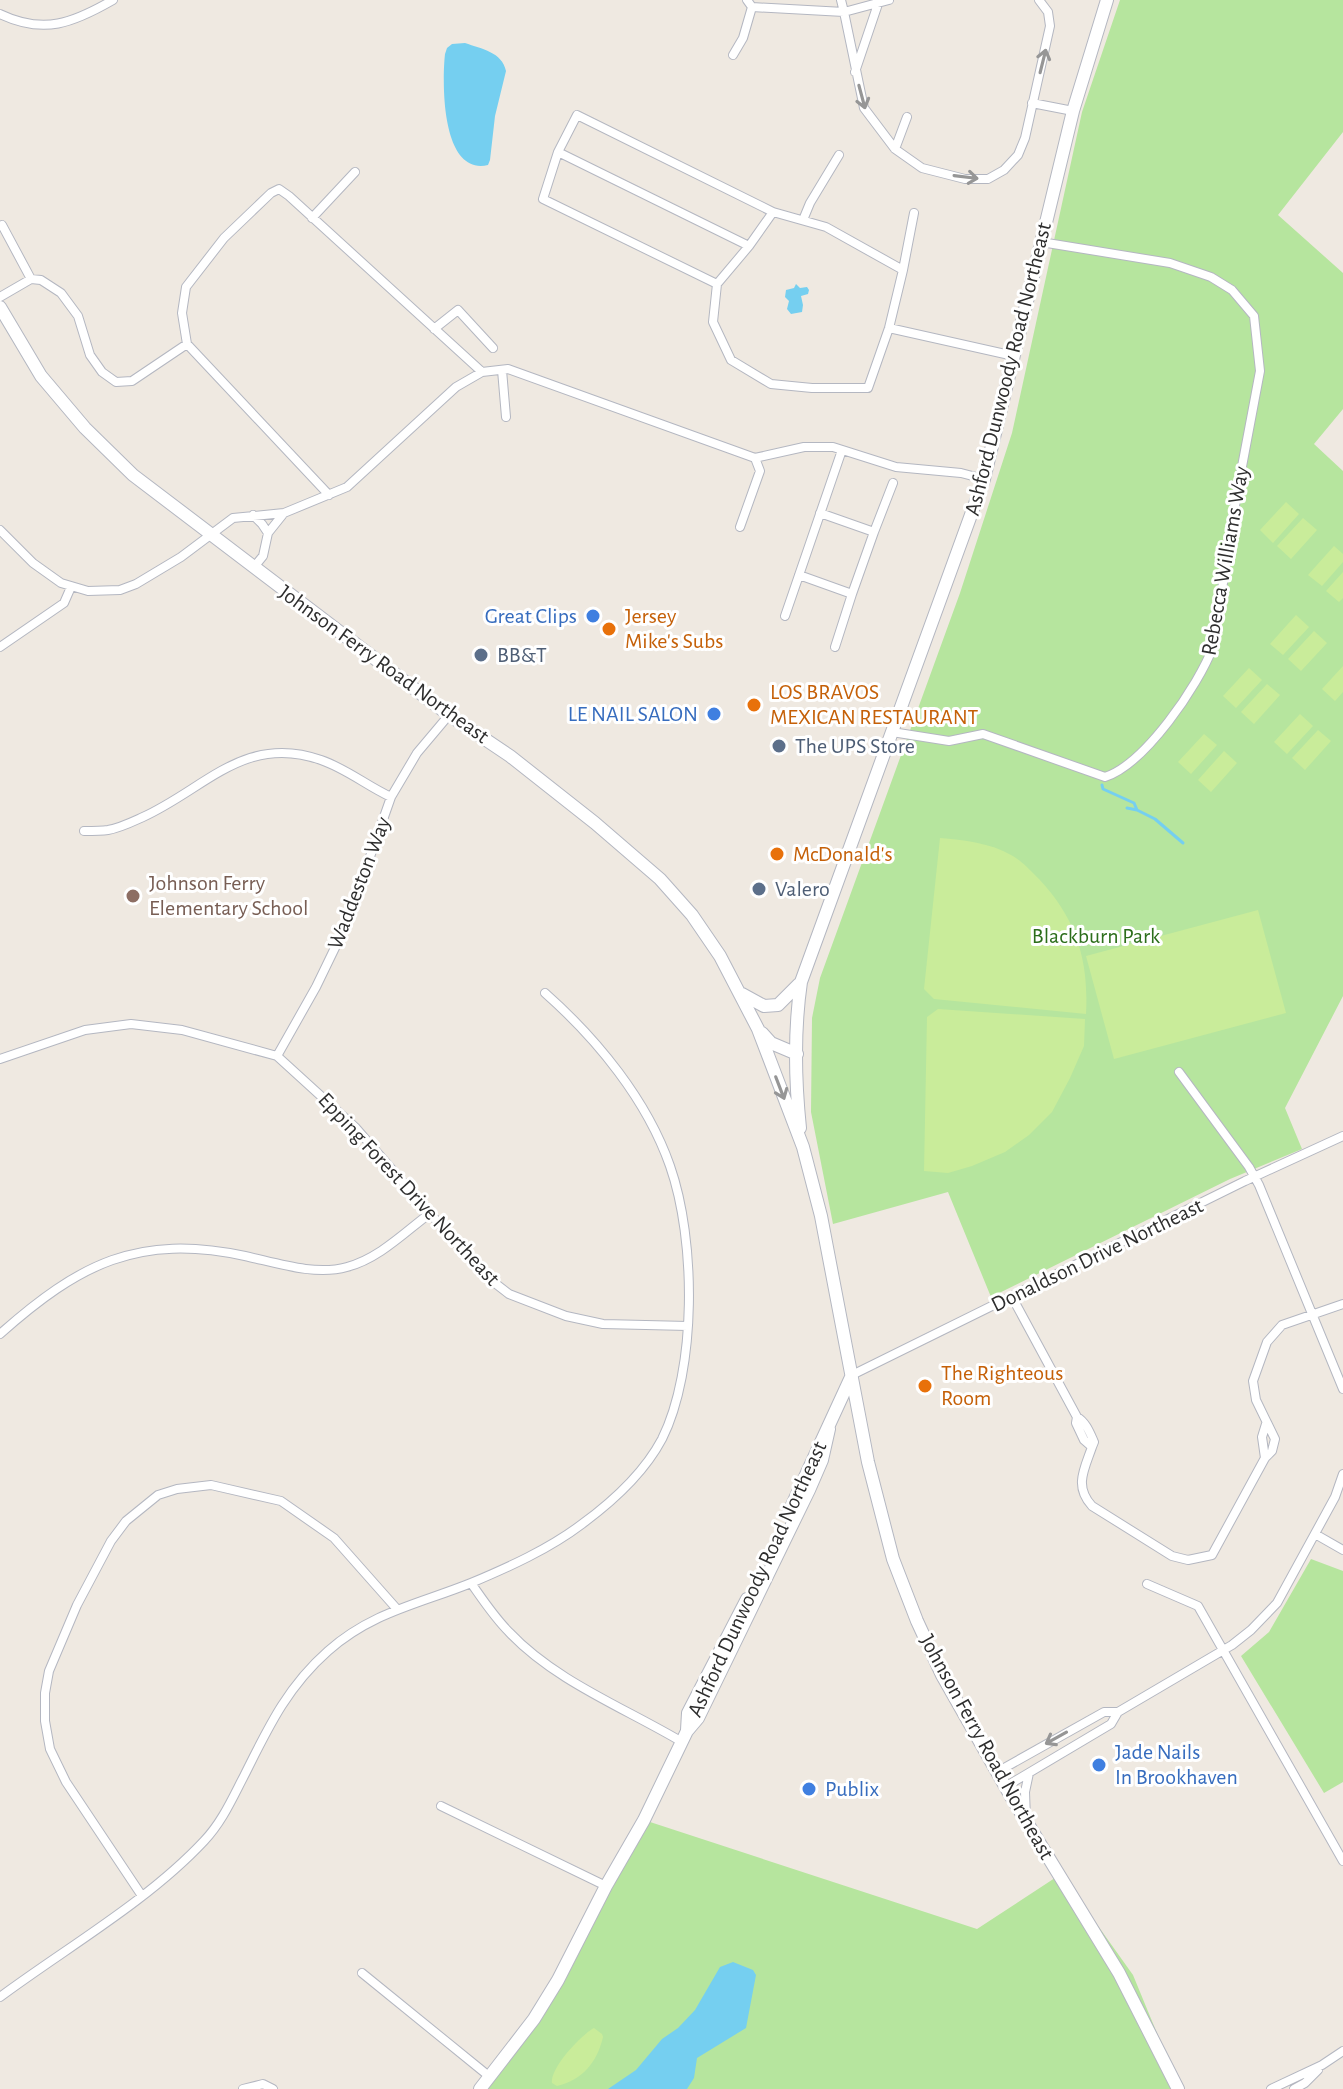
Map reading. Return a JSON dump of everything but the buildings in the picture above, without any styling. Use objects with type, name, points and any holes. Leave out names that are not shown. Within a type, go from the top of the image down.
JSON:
[{"type":"main road","name":"Ashford Dunwoody Road Northeast","points":[[803,1147],[797,1102],[797,1012],[801,982],[984,479],[1073,111],[1107,0]]},
{"type":"main road","name":"Johnson Ferry Road Northeast","points":[[0,307],[41,376],[77,420],[133,475],[449,715],[510,756],[660,879],[692,915],[742,994],[803,1147],[821,1216],[868,1462],[893,1559],[942,1675],[1005,1787],[1119,1973],[1178,2089]]},
{"type":"main road","points":[[742,994],[764,1006],[778,1005],[788,999],[801,982]]},
{"type":"main road","points":[[758,1029],[771,1043],[797,1054]]},
{"type":"main road","name":"Ashford Dunwoody Road Northeast","points":[[480,2089],[534,2019],[558,1980],[644,1820],[684,1736],[688,1713],[750,1593],[852,1375]]},
{"type":"street","points":[[0,15],[37,26],[65,23],[88,15],[113,0]]},
{"type":"street","points":[[841,0],[864,108],[895,149],[922,168],[965,179],[988,179],[1004,170],[1018,155],[1025,138],[1050,26],[1048,12],[1039,0]]},
{"type":"street","points":[[733,55],[743,38],[749,3],[844,12],[889,0]]},
{"type":"street","points":[[855,72],[878,4]]},
{"type":"street","points":[[1032,103],[1073,111]]},
{"type":"street","points":[[717,284],[543,199],[558,152],[577,115],[773,212],[826,227],[903,270]]},
{"type":"street","points":[[895,149],[907,117]]},
{"type":"street","points":[[558,152],[749,246]]},
{"type":"street","points":[[803,220],[839,155]]},
{"type":"street","points":[[312,218],[355,172]]},
{"type":"street","points":[[329,495],[187,344],[182,313],[186,287],[224,238],[271,193],[279,189],[482,372]]},
{"type":"street","points":[[773,212],[717,284],[713,322],[731,360],[771,384],[812,388],[868,388],[889,328],[914,213]]},
{"type":"street","points":[[2,225],[31,279]]},
{"type":"street","name":"Rebecca Williams Way","points":[[892,732],[949,741],[983,734],[1105,777],[1120,772],[1159,732],[1191,691],[1213,647],[1260,371],[1254,316],[1232,290],[1211,277],[1170,263],[1041,242]]},
{"type":"street","points":[[0,297],[31,279],[41,280],[61,293],[78,316],[90,355],[102,372],[116,382],[132,381],[187,344]]},
{"type":"street","points":[[434,329],[458,310],[493,348]]},
{"type":"street","points":[[889,328],[1014,356]]},
{"type":"street","points":[[0,530],[49,576],[71,587],[105,591],[136,584],[212,536],[233,518],[284,513],[347,487],[456,387],[482,372],[508,369],[755,458],[804,447],[833,447],[896,467],[961,473],[984,479]]},
{"type":"street","points":[[502,370],[506,417]]},
{"type":"street","points":[[785,616],[842,450]]},
{"type":"street","points":[[740,527],[760,471],[755,458]]},
{"type":"street","points":[[835,647],[893,483]]},
{"type":"street","points":[[254,567],[263,556],[268,533],[284,513]]},
{"type":"street","points":[[820,513],[874,532]]},
{"type":"street","points":[[253,515],[268,533]]},
{"type":"street","points":[[799,575],[852,594]]},
{"type":"street","points":[[0,647],[64,603],[71,587]]},
{"type":"street","name":"Waddeston Way","points":[[277,1056],[346,925],[391,797],[417,753],[449,715]]},
{"type":"street","points":[[84,831],[122,826],[154,812],[219,770],[245,758],[267,753],[291,753],[320,759],[391,797]]},
{"type":"street","points":[[0,1997],[142,1896],[205,1841],[219,1822],[288,1693],[309,1668],[360,1627],[396,1608],[471,1583],[547,1546],[580,1525],[615,1497],[645,1465],[662,1439],[684,1368],[688,1326],[685,1245],[670,1167],[649,1121],[619,1074],[571,1017],[545,993]]},
{"type":"street","name":"Epping Forest Drive Northeast","points":[[0,1059],[85,1030],[131,1024],[182,1030],[277,1056],[356,1128],[482,1273],[509,1294],[536,1307],[603,1324],[688,1326]]},
{"type":"street","points":[[1179,1072],[1254,1177],[1343,1389]]},
{"type":"street","name":"Donaldson Drive Northeast","points":[[852,1375],[1343,1136]]},
{"type":"street","points":[[0,1334],[50,1292],[75,1276],[130,1253],[169,1247],[198,1249],[293,1267],[344,1268],[364,1262],[429,1214]]},
{"type":"street","points":[[1012,1297],[1077,1417],[1083,1420],[1088,1445],[1092,1447],[1079,1483],[1084,1497],[1092,1506],[1172,1556],[1188,1560],[1212,1555],[1265,1458],[1262,1437],[1266,1423],[1256,1400],[1253,1381],[1267,1342],[1282,1325],[1343,1304]]},
{"type":"street","points":[[1005,1787],[1111,1724],[1118,1712],[1251,1630],[1277,1603],[1335,1497],[1343,1474]]},
{"type":"street","points":[[142,1896],[66,1782],[50,1749],[45,1721],[49,1671],[77,1605],[111,1541],[126,1521],[158,1495],[177,1489],[211,1485],[281,1501],[334,1538],[396,1608]]},
{"type":"street","points":[[1315,1534],[1343,1550]]},
{"type":"street","points":[[471,1583],[510,1634],[546,1662],[595,1696],[684,1736]]},
{"type":"street","points":[[1147,1584],[1198,1606],[1343,1861]]},
{"type":"street","points":[[997,1772],[1104,1712],[1118,1712]]},
{"type":"street","points":[[1027,1823],[1025,1792],[1029,1773]]},
{"type":"street","points":[[441,1806],[606,1886]]},
{"type":"street","points":[[362,1973],[490,2077]]},
{"type":"street","points":[[1271,2089],[1322,2065],[1343,2051]]},
{"type":"street","points":[[1294,2089],[1305,2083],[1322,2065]]},
{"type":"street","points":[[243,2089],[264,2080],[273,2089]]},
{"type":"green space","name":"Blackburn Park","points":[[1120,0],[1343,0],[1343,132],[1278,215],[1343,273],[1343,409],[1314,444],[1343,471],[1343,996],[1285,1108],[1302,1149],[1230,1179],[991,1297],[948,1192],[833,1224],[811,1112],[812,1018],[820,978],[960,593],[1012,433],[1082,112]]},
{"type":"green space","points":[[1286,502],[1299,514],[1273,543],[1260,530]]},
{"type":"green space","points":[[1303,518],[1317,530],[1291,559],[1277,546]]},
{"type":"green space","points":[[1334,546],[1343,554],[1343,562],[1322,586],[1308,575]]},
{"type":"green space","points":[[1343,572],[1343,598],[1339,602],[1326,591]]},
{"type":"green space","points":[[1296,615],[1309,627],[1283,655],[1270,644]]},
{"type":"green space","points":[[1314,631],[1327,643],[1301,671],[1288,659]]},
{"type":"green space","points":[[1343,666],[1343,692],[1335,701],[1322,689]]},
{"type":"green space","points":[[1249,668],[1262,680],[1236,708],[1223,696]]},
{"type":"green space","points":[[1267,684],[1280,695],[1254,724],[1241,712]]},
{"type":"green space","points":[[1300,714],[1313,726],[1287,754],[1274,742]]},
{"type":"green space","points":[[1318,730],[1331,741],[1305,770],[1292,758]]},
{"type":"green space","points":[[1204,734],[1217,745],[1191,774],[1178,762]]},
{"type":"green space","points":[[1224,751],[1237,763],[1211,792],[1198,780]]},
{"type":"green space","points":[[940,838],[977,843],[1015,857],[1052,894],[1078,941],[1085,976],[1086,1014],[934,999],[924,989]]},
{"type":"green space","points":[[1258,910],[1286,1013],[1114,1059],[1086,956]]},
{"type":"green space","points":[[938,1009],[1085,1019],[1084,1046],[1052,1112],[1029,1135],[1005,1152],[948,1173],[924,1171],[927,1017]]},
{"type":"green space","points":[[1311,1559],[1343,1571],[1343,1782],[1324,1793],[1241,1656],[1269,1632]]},
{"type":"green space","points":[[647,1821],[977,1929],[1061,1874],[1133,1975],[1180,2089],[483,2089],[552,1987]]},
{"type":"green space","points":[[594,2028],[603,2037],[597,2055],[587,2069],[566,2083],[557,2086],[552,2083],[561,2061]]},
{"type":"water","points":[[465,43],[496,55],[506,71],[488,165],[473,165],[461,156],[448,124],[445,54],[452,44]]},
{"type":"water","points":[[796,284],[809,290],[808,294],[801,296],[802,312],[791,314],[787,309],[789,301],[785,297],[786,290],[794,288]]},
{"type":"water","points":[[733,1962],[753,1970],[756,1975],[746,2028],[697,2058],[694,2078],[687,2089],[608,2089],[636,2070],[662,2039],[678,2028],[695,2010],[720,1967]]},
{"type":"waterway","points":[[1102,785],[1103,789],[1134,803],[1137,810],[1155,819],[1183,843]]},
{"type":"waterway","points":[[1127,808],[1137,810]]},
{"type":"place","name":"Great Clips","points":[[593,616]]},
{"type":"place","name":"Jersey Mike's Subs","points":[[609,629]]},
{"type":"place","name":"BB&T","points":[[481,655]]},
{"type":"place","name":"LOS BRAVOS MEXICAN RESTAURANT","points":[[754,705]]},
{"type":"place","name":"LE NAIL SALON","points":[[714,714]]},
{"type":"place","name":"The UPS Store","points":[[779,746]]},
{"type":"place","name":"McDonald's","points":[[777,854]]},
{"type":"place","name":"Valero","points":[[759,889]]},
{"type":"place","name":"Johnson Ferry Elementary School","points":[[133,896]]},
{"type":"place","name":"The Righteous Room","points":[[925,1386]]},
{"type":"place","name":"Jade Nails In Brookhaven","points":[[1099,1765]]},
{"type":"place","name":"Publix","points":[[809,1789]]}]
